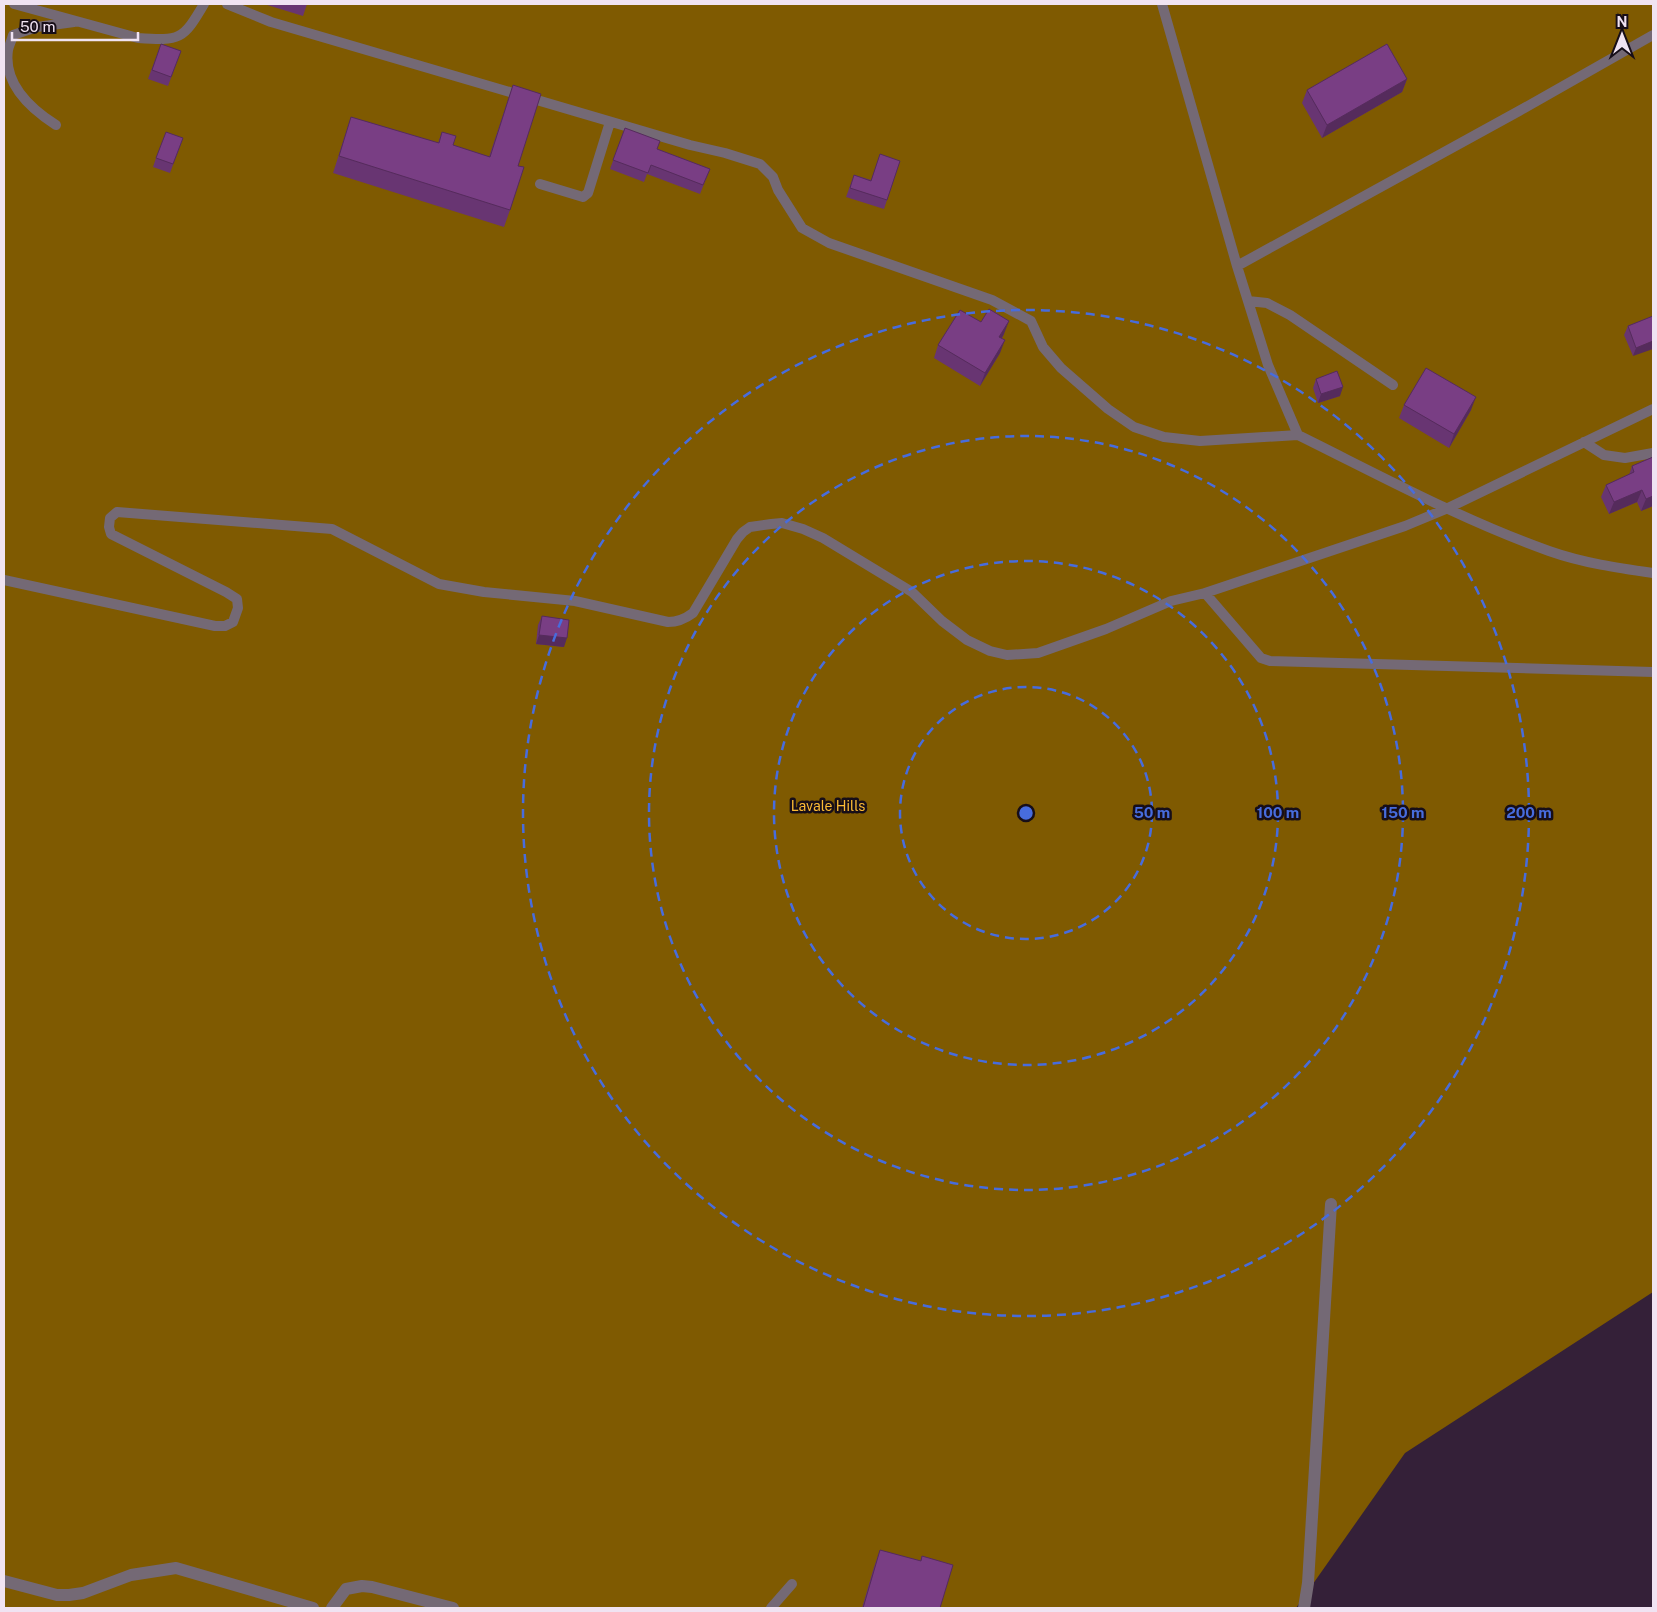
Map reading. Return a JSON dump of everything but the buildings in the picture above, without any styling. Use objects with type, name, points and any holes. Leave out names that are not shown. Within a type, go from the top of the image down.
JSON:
[{"type":"street","points":[[1304,1608],[1308,1584],[1331,1204]]},
{"type":"street","points":[[4,1580],[57,1595],[69,1595],[83,1593],[131,1574],[176,1568],[313,1608]]},
{"type":"street","points":[[332,1608],[346,1589],[362,1586],[383,1589],[453,1608]]},
{"type":"lane","points":[[14,4],[138,38],[165,39],[177,37],[186,32],[204,4]]},
{"type":"lane","points":[[227,4],[271,22],[760,164],[773,177],[778,190],[802,228],[829,243],[992,300],[1031,321],[1043,347],[1061,368],[1108,409],[1134,427],[1164,437],[1200,441],[1298,435],[1446,509],[1550,552],[1606,566],[1653,573]]},
{"type":"lane","points":[[1162,4],[1237,266],[1268,365],[1298,435]]},
{"type":"lane","points":[[56,125],[40,115],[19,95],[9,72],[8,50],[13,35],[37,27],[80,22]]},
{"type":"lane","points":[[1237,266],[1653,35]]},
{"type":"lane","points":[[540,184],[583,197],[588,193],[610,122]]},
{"type":"lane","points":[[1248,301],[1267,303],[1290,315],[1394,385]]},
{"type":"lane","points":[[4,580],[215,626],[226,626],[233,622],[238,608],[237,599],[112,534],[109,527],[110,518],[117,512],[332,529],[439,584],[484,592],[575,601],[668,622],[682,620],[693,613],[742,532],[750,527],[782,523],[803,529],[823,538],[912,592],[942,621],[966,640],[990,651],[1007,655],[1038,653],[1106,630],[1171,601],[1205,593],[1405,526],[1446,509],[1653,409]]},
{"type":"lane","points":[[1584,442],[1604,455],[1626,458],[1653,453]]},
{"type":"lane","points":[[1205,593],[1261,658],[1270,662],[1653,672]]},
{"type":"lane","points":[[771,1608],[792,1584]]},
{"type":"green space","name":"Lavale Hills","points":[[4,4],[1653,4],[1653,1292],[1405,1453],[1296,1608],[4,1608]]}]
